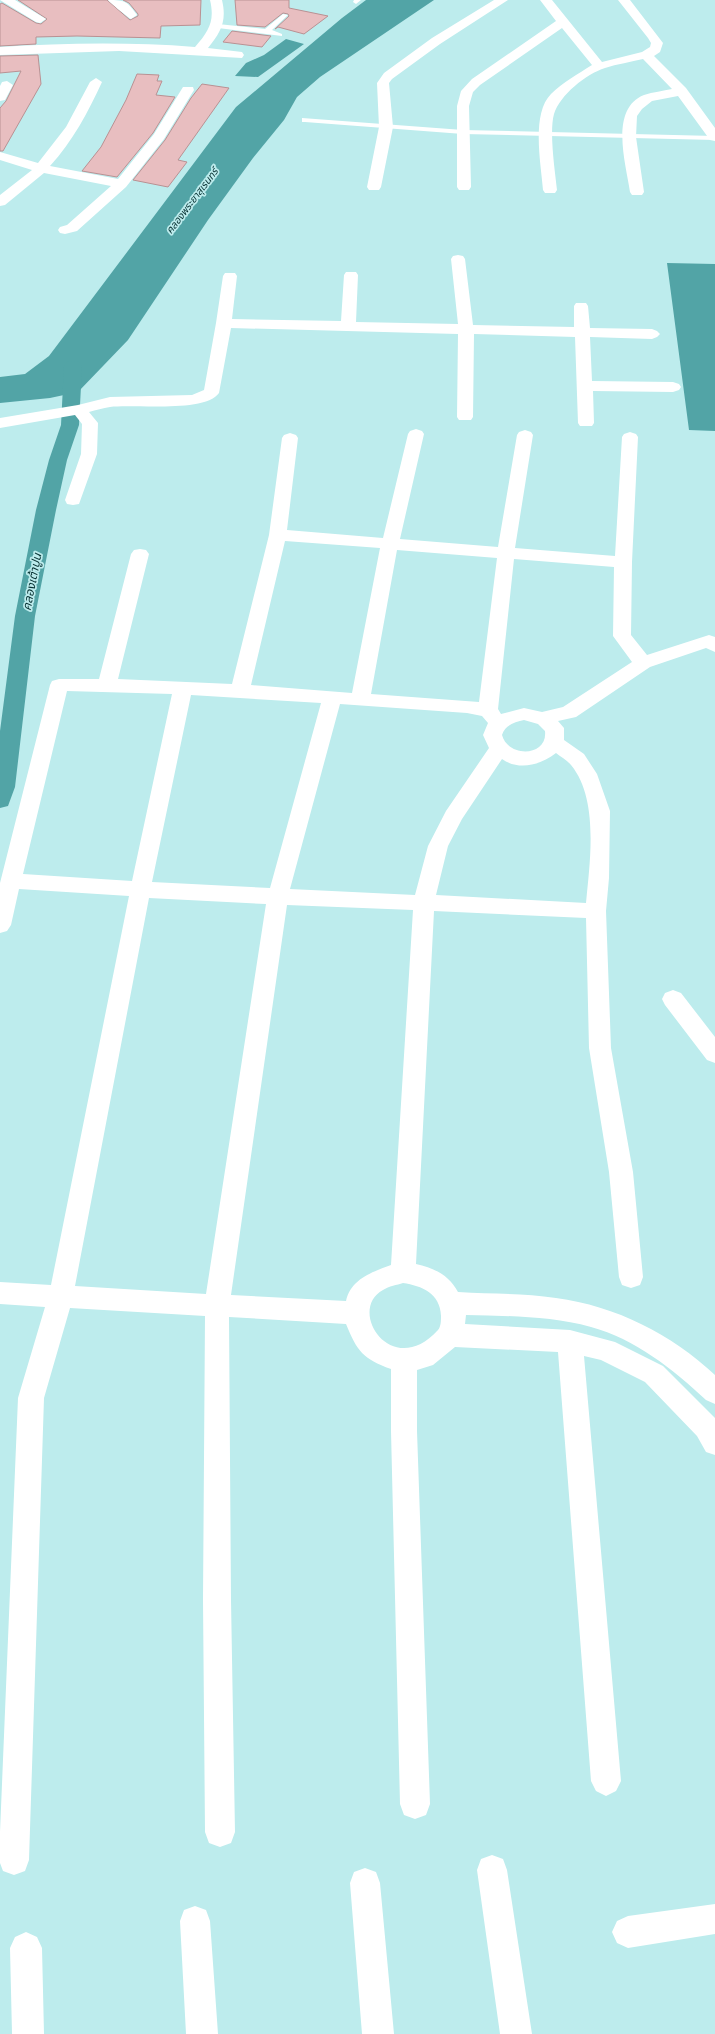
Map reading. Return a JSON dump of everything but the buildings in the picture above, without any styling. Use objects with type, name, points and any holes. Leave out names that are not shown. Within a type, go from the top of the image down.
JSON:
[{"type":"street","points":[[6,0],[40,19]]},
{"type":"street","points":[[114,0],[124,6],[131,16]]},
{"type":"street","points":[[200,50],[218,26],[219,10],[216,0]]},
{"type":"street","points":[[374,187],[386,127],[383,83],[388,76],[436,41],[502,0]]},
{"type":"street","points":[[546,0],[599,66]]},
{"type":"street","points":[[550,190],[546,135],[547,115],[555,97],[571,83],[599,66],[646,55],[656,49],[657,43],[654,37],[624,0]]},
{"type":"street","points":[[464,187],[462,106],[467,91],[476,82],[563,22]]},
{"type":"street","points":[[0,51],[95,47],[200,50],[238,55]]},
{"type":"street","points":[[646,55],[681,91],[715,137]]},
{"type":"street","points":[[0,202],[41,168],[62,142],[85,105],[96,82]]},
{"type":"street","points":[[0,97],[7,85]]},
{"type":"street","points":[[65,230],[72,228],[121,184],[159,136],[188,90]]},
{"type":"street","points":[[637,192],[629,137],[630,116],[637,106],[658,95],[681,91]]},
{"type":"street","points":[[0,156],[41,168],[121,184]]},
{"type":"street","points":[[458,258],[466,329],[465,417]]},
{"type":"street","points":[[348,327],[351,275]]},
{"type":"street","points":[[0,423],[71,412],[110,402],[195,400],[211,393],[224,323],[230,276]]},
{"type":"street","points":[[581,306],[583,333],[583,386],[586,423]]},
{"type":"street","points":[[224,323],[652,334]]},
{"type":"street","points":[[583,386],[673,387]]},
{"type":"street","points":[[71,412],[90,423],[89,454],[73,500]]},
{"type":"street","points":[[360,700],[390,543],[416,434]]},
{"type":"street","points":[[0,925],[59,685],[107,684],[240,692],[467,707],[493,716],[528,715],[542,719],[554,730],[556,736],[555,743],[551,750],[535,757],[515,757],[499,748],[494,742],[493,735],[493,716],[506,553],[525,435]]},
{"type":"street","points":[[630,437],[623,562],[622,636],[643,663]]},
{"type":"street","points":[[240,692],[278,535],[290,438]]},
{"type":"street","points":[[278,535],[623,562]]},
{"type":"street","points":[[107,684],[140,554]]},
{"type":"street","points":[[542,719],[569,712],[643,663],[713,642]]},
{"type":"street","points":[[14,1860],[31,1398],[61,1296],[140,891],[183,689]]},
{"type":"street","points":[[220,1832],[217,1584],[217,1304],[278,896],[332,699]]},
{"type":"street","points":[[555,743],[577,759],[590,780],[600,811],[599,878],[596,912],[600,1048],[621,1172],[631,1277]]},
{"type":"street","points":[[403,1272],[424,902],[441,840],[454,816],[499,748]]},
{"type":"street","points":[[12,881],[140,891],[424,902],[596,912]]},
{"type":"street","points":[[673,998],[715,1054]]},
{"type":"street","points":[[403,1272],[419,1274],[433,1281],[444,1291],[451,1303],[454,1316],[450,1335],[438,1350],[426,1357],[404,1361],[383,1356],[371,1348],[362,1338],[357,1326],[356,1313],[359,1300],[366,1289],[376,1280],[389,1274],[403,1272]]},
{"type":"street","points":[[0,1293],[356,1313]]},
{"type":"street","points":[[451,1303],[571,1311],[618,1326],[661,1347],[692,1370],[715,1392]]},
{"type":"street","points":[[450,1335],[570,1341],[606,1350],[654,1374],[706,1427],[715,1443]]},
{"type":"street","points":[[570,1341],[606,1781]]},
{"type":"street","points":[[404,1361],[404,1431],[415,1804]]},
{"type":"street","points":[[492,1870],[516,2034]]},
{"type":"street","points":[[365,1883],[378,2034]]},
{"type":"street","points":[[628,1932],[715,1919]]},
{"type":"street","points":[[195,1921],[202,2034]]},
{"type":"street","points":[[26,1948],[28,2034]]},
{"type":"lane","points":[[267,31],[285,15]]},
{"type":"lane","points":[[218,26],[267,31],[280,35]]},
{"type":"lane","points":[[305,120],[463,132],[629,137],[715,137]]},
{"type":"water","name":"คลองพระยาสุเรนทร์","points":[[366,0],[434,0],[320,77],[297,97],[284,120],[253,158],[208,220],[128,340],[78,392],[50,398],[0,403],[0,377],[25,374],[49,356],[236,107],[342,18]]},
{"type":"water","points":[[286,39],[304,44],[258,77],[235,76],[246,63],[264,55]]},
{"type":"water","points":[[667,263],[715,264],[715,431],[689,430]]},
{"type":"waterway","name":"คลองเต้าปูน","points":[[0,800],[4,787],[25,616],[46,510],[58,460],[70,425],[73,366]]}]
